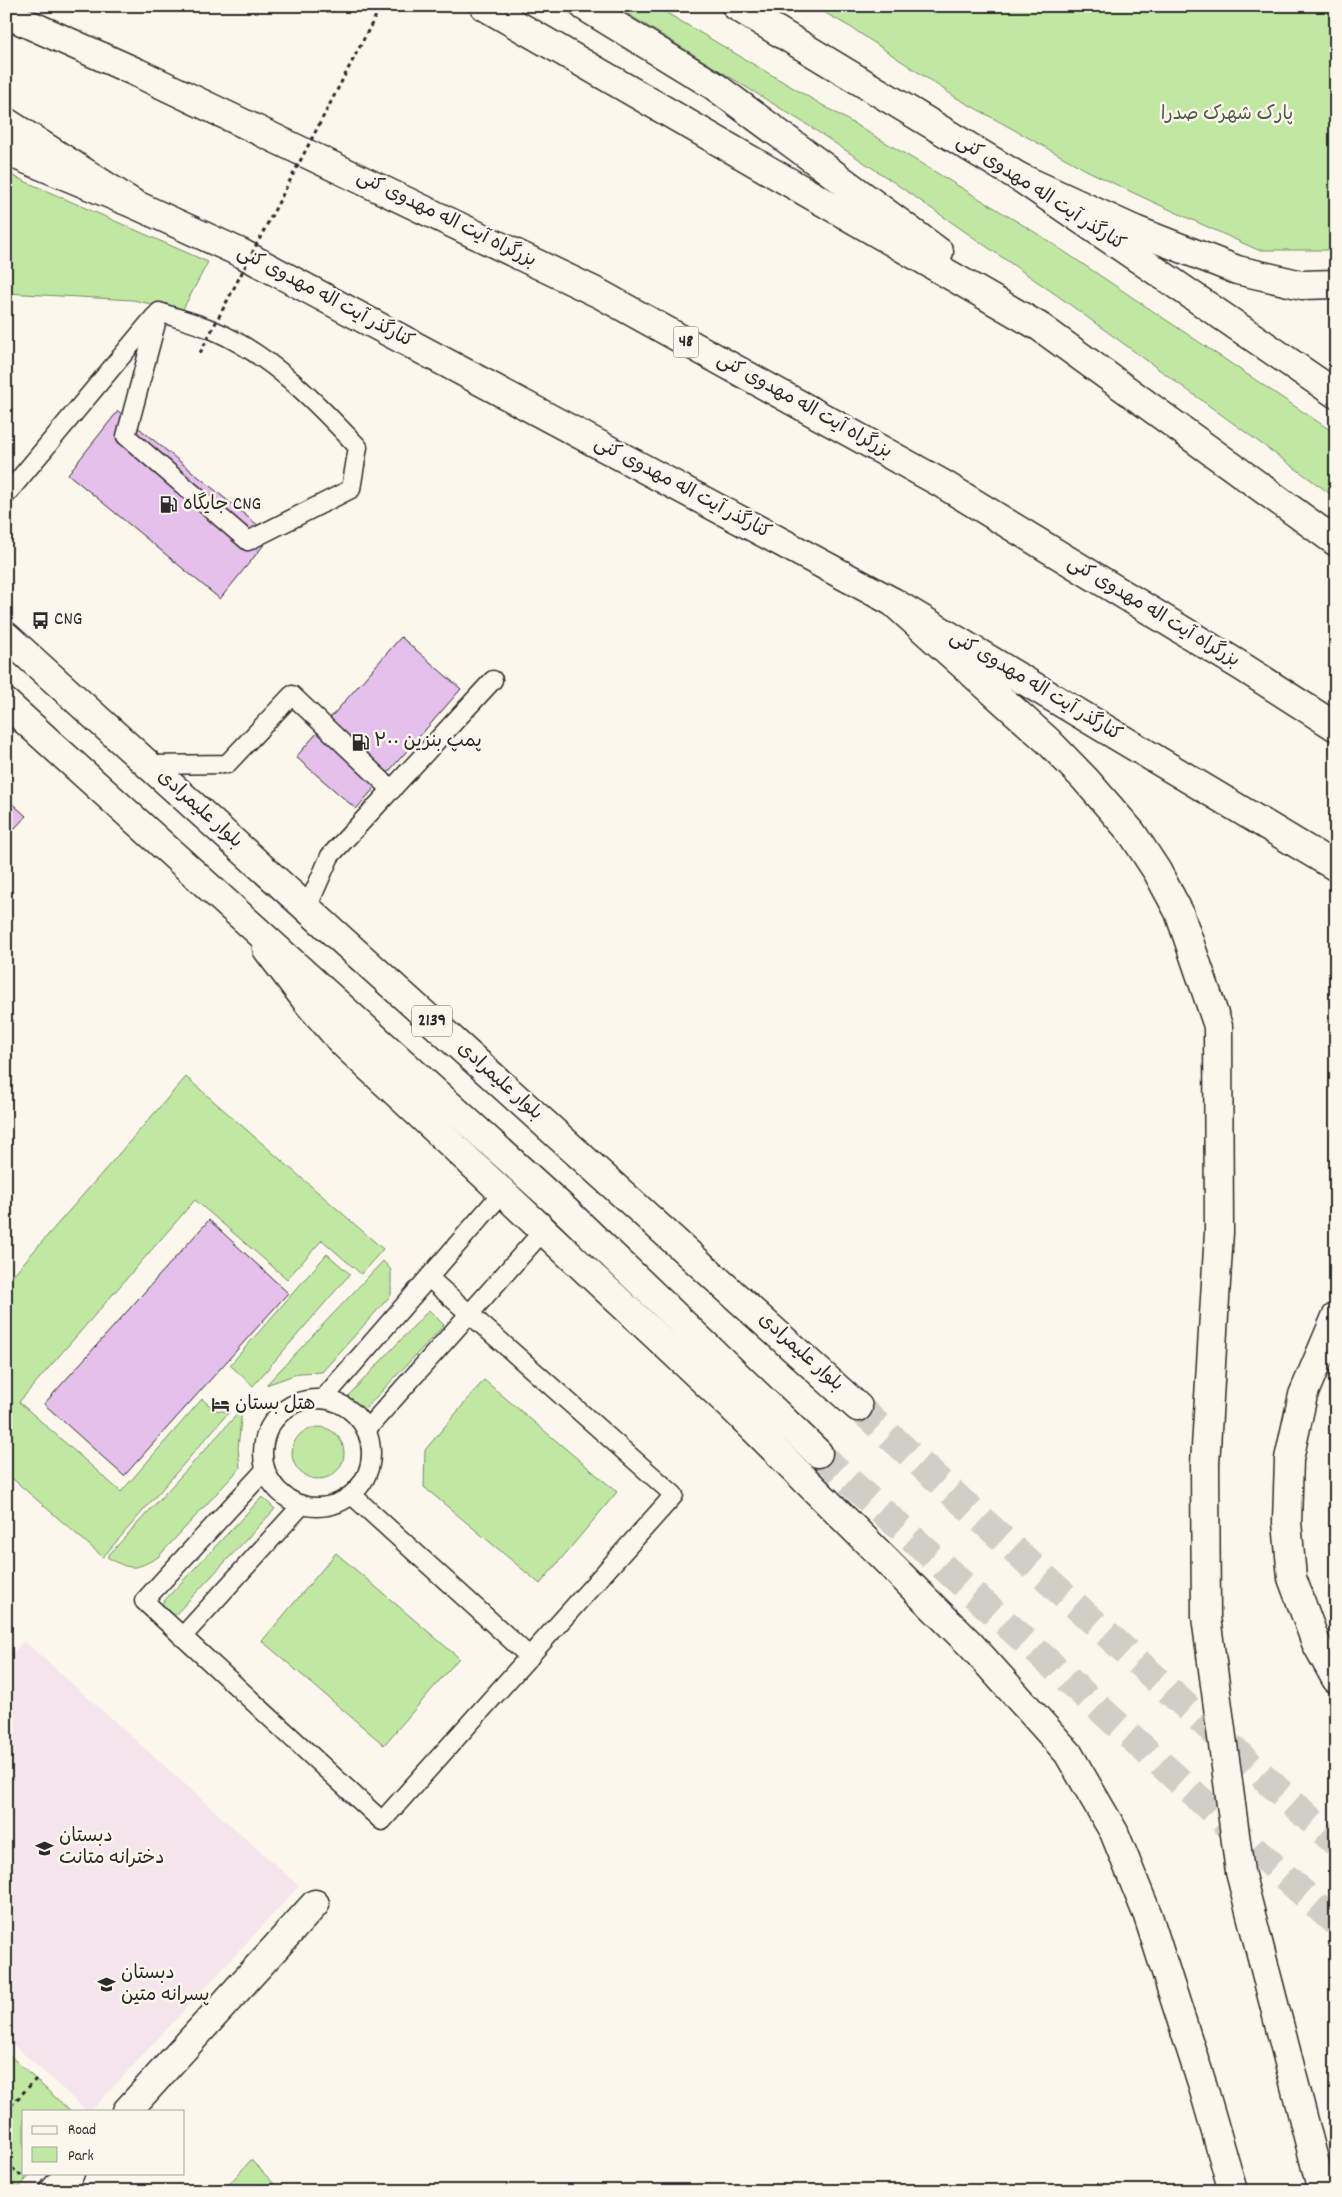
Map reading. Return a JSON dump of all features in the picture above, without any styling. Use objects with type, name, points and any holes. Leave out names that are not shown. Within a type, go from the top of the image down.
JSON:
[{"type":"main road","points":[[484,6],[1040,327]]},
{"type":"main road","points":[[584,6],[713,85],[1040,327],[1336,542]]},
{"type":"main road","name":"کنارگذر آیت اله مهدوی کنی","points":[[736,6],[1019,177],[1336,394]]},
{"type":"main road","name":"بزرگراه آیت اله مهدوی کنی","points":[[6,14],[138,72],[600,294],[941,483],[1241,666],[1336,727]]},
{"type":"main road","points":[[6,122],[134,204]]},
{"type":"main road","name":"کنارگذر آیت اله مهدوی کنی","points":[[6,151],[134,204],[241,253],[893,602],[1336,868]]},
{"type":"main road","points":[[1019,177],[1135,230],[1237,270],[1302,285],[1336,284]]},
{"type":"main road","points":[[893,602],[1048,741],[1085,779],[1132,834],[1157,871],[1178,912],[1218,1026],[1219,1232],[1205,1464],[1206,1617],[1240,1872],[1322,2191]]},
{"type":"main road","name":"بلوار علیمرادی","points":[[6,636],[858,1407]]},
{"type":"main road","name":"2139","points":[[6,703],[564,1209],[818,1453]]},
{"type":"main road","points":[[244,918],[309,1004],[343,1043],[732,1406],[971,1645],[1068,1753],[1114,1832],[1148,1916],[1203,2087],[1233,2191]]},
{"type":"main road","points":[[1336,1317],[1303,1394],[1289,1459],[1287,1522],[1292,1578],[1316,1643],[1336,1678]]},
{"type":"main road","points":[[128,2110],[315,1904]]},
{"type":"main road","points":[[42,2188],[68,2174]]},
{"type":"lane","points":[[159,312],[214,330],[258,356],[310,397],[358,447],[351,489],[248,541],[126,436],[159,312]]},
{"type":"lane","points":[[6,494],[159,312]]},
{"type":"lane","points":[[307,908],[330,856],[494,680]]},
{"type":"lane","points":[[149,765],[227,764],[292,694],[392,790]]},
{"type":"lane","points":[[323,1399],[502,1193]]},
{"type":"lane","points":[[366,1430],[543,1230]]},
{"type":"lane","points":[[265,1470],[144,1601],[382,1822],[674,1495],[429,1278]]},
{"type":"lane","points":[[323,1399],[341,1404],[356,1415],[366,1430],[371,1447],[370,1465],[364,1482],[352,1495],[336,1504],[319,1508],[301,1506],[286,1498],[273,1486],[265,1470],[262,1452],[266,1434],[275,1419],[288,1407],[306,1400],[323,1399]]},
{"type":"lane","points":[[352,1495],[530,1657]]},
{"type":"lane","points":[[182,1637],[301,1506]]},
{"type":"path","points":[[200,353],[381,6]]},
{"type":"path","points":[[6,2111],[36,2079]]},
{"type":"path","points":[[6,2163],[42,2188]]},
{"type":"shaded area","name":"دبستان پسرانه متین","points":[[24,1641],[299,1886],[92,2110],[86,2110],[6,2038],[6,1661]]},
{"type":"green space","points":[[615,6],[655,6],[927,167],[1041,236],[1336,434],[1336,498],[1058,296],[889,179],[809,126]]},
{"type":"green space","name":"پارک شهرک صدرا","points":[[813,6],[1336,6],[1336,250],[1258,250],[1140,196],[1088,171],[955,97],[852,28]]},
{"type":"green space","points":[[6,173],[208,262],[182,311],[133,300],[6,293]]},
{"type":"green space","points":[[186,1077],[383,1249],[361,1274],[322,1240],[287,1279],[195,1200],[19,1402],[121,1492],[202,1399],[215,1410],[229,1412],[103,1557],[6,1473],[6,1283]]},
{"type":"green space","points":[[327,1254],[350,1274],[253,1386],[230,1365]]},
{"type":"green space","points":[[383,1261],[391,1270],[391,1295],[322,1372],[300,1373],[266,1385]]},
{"type":"green space","points":[[429,1310],[444,1325],[364,1410],[348,1396]]},
{"type":"green space","points":[[484,1380],[617,1492],[540,1584],[424,1487],[425,1450]]},
{"type":"green space","points":[[242,1409],[238,1448],[240,1468],[158,1557],[143,1565],[132,1567],[107,1557]]},
{"type":"green space","points":[[313,1427],[323,1427],[332,1431],[340,1439],[344,1453],[340,1467],[332,1475],[323,1479],[313,1479],[304,1475],[296,1467],[292,1458],[292,1448],[296,1439],[304,1431]]},
{"type":"green space","points":[[262,1497],[275,1509],[174,1616],[161,1604]]},
{"type":"green space","points":[[336,1553],[459,1658],[384,1745],[262,1641]]},
{"type":"green space","points":[[6,2052],[69,2110],[22,2110],[22,2174],[31,2174],[16,2191],[6,2191]]},
{"type":"green space","points":[[251,2160],[281,2191],[223,2191]]},
{"type":"building","name":"جایگاه CNG","points":[[118,411],[271,536],[220,599],[68,474]]},
{"type":"building","points":[[401,637],[461,689],[356,809],[296,757]]},
{"type":"building","points":[[6,798],[26,816],[6,838]]},
{"type":"building","points":[[209,1220],[288,1293],[124,1476],[44,1404]]},
{"type":"tunnel","points":[[858,1407],[1336,1843]]},
{"type":"tunnel","points":[[818,1453],[1336,1923]]},
{"type":"place","name":"جایگاه CNG","points":[[169,505]]},
{"type":"place","name":"CNG","points":[[40,620]]},
{"type":"place","name":"پمپ بنزین ۲۰۰","points":[[360,742]]},
{"type":"place","name":"هتل بستان","points":[[221,1405]]},
{"type":"place","name":"دبستان دخترانه متانت","points":[[45,1848]]},
{"type":"place","name":"دبستان پسرانه متین","points":[[107,1985]]}]
